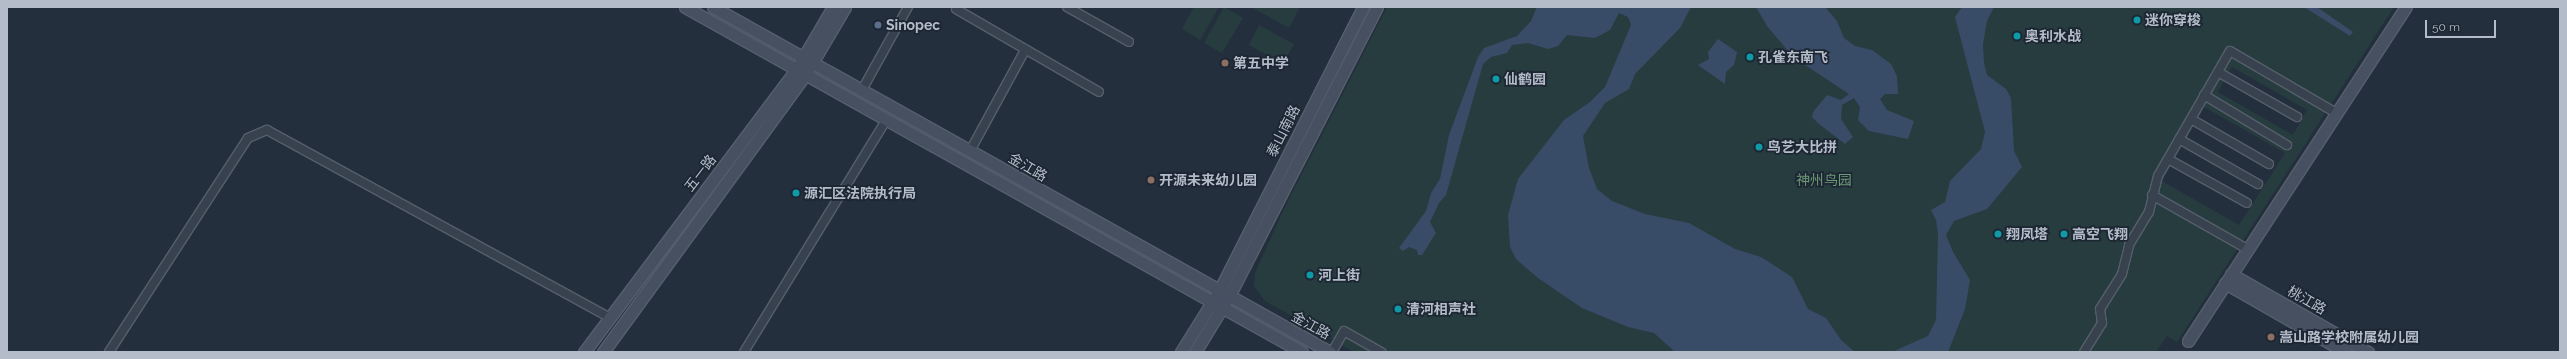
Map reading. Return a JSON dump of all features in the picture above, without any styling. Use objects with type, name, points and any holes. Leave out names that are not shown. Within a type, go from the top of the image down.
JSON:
[{"type":"street","name":"金江路","points":[[685,7],[1302,352]]},
{"type":"street","name":"金江路","points":[[713,7],[1029,185],[1331,352]]},
{"type":"street","name":"五一路","points":[[808,61],[833,7]]},
{"type":"street","name":"五一路","points":[[602,352],[801,73],[845,7]]},
{"type":"street","points":[[862,90],[908,7]]},
{"type":"street","points":[[1066,7],[1129,42]]},
{"type":"street","name":"泰山南路","points":[[1181,352],[1219,291],[1363,7]]},
{"type":"street","name":"泰山南路","points":[[1195,352],[1229,296],[1377,7]]},
{"type":"street","points":[[2188,341],[2406,7]]},
{"type":"street","points":[[956,9],[1099,92]]},
{"type":"street","points":[[970,151],[1025,50]]},
{"type":"street","points":[[2084,352],[2102,323],[2100,309],[2122,274],[2129,245],[2149,212],[2152,195],[2158,176],[2230,51],[2336,113]]},
{"type":"street","points":[[2218,72],[2297,117]]},
{"type":"street","name":"五一路","points":[[584,352],[801,73]]},
{"type":"street","points":[[2204,95],[2287,145]]},
{"type":"street","points":[[2191,119],[2269,164]]},
{"type":"street","points":[[744,352],[886,120]]},
{"type":"street","points":[[109,352],[248,138],[267,130],[610,318]]},
{"type":"street","points":[[2179,139],[2258,184]]},
{"type":"street","points":[[2168,159],[2247,203]]},
{"type":"street","points":[[1022,196],[1029,185]]},
{"type":"street","points":[[2152,195],[2247,249]]},
{"type":"street","name":"桃江路","points":[[2228,278],[2346,352]]},
{"type":"street","name":"桃江路","points":[[2228,278],[2368,352]]},
{"type":"street","points":[[1331,352],[1344,331],[1381,352]]},
{"type":"green space","points":[[1194,7],[1219,7],[1200,40],[1182,29]]},
{"type":"green space","points":[[1224,7],[1243,18],[1222,53],[1204,43]]},
{"type":"green space","points":[[1251,7],[1300,7],[1289,28]]},
{"type":"green space","name":"神州鸟园","points":[[1387,7],[2394,7],[2177,342],[2167,336],[2156,352],[1354,352],[1265,301],[1254,286],[1255,273],[1282,213]],"holes":[[[2232,67],[2307,110],[2293,135],[2218,92]],[[2204,107],[2285,153],[2239,225],[2162,181]]]},
{"type":"green space","points":[[1259,25],[1294,44],[1283,64],[1249,45]]},
{"type":"water","points":[[1537,7],[1691,7],[1680,28],[1635,74],[1629,89],[1605,103],[1583,136],[1589,168],[1597,189],[1612,201],[1645,214],[1689,223],[1735,249],[1761,257],[1792,277],[1808,309],[1826,318],[1841,340],[1855,352],[1675,352],[1654,333],[1628,327],[1582,308],[1538,278],[1516,259],[1510,247],[1508,215],[1518,179],[1564,120],[1590,102],[1605,87],[1631,25],[1628,17],[1619,13],[1610,30],[1595,38],[1567,35],[1558,46],[1548,49],[1528,43],[1512,45],[1507,53],[1491,57],[1483,64],[1446,195],[1439,203],[1430,222],[1436,233],[1422,255],[1418,255],[1417,250],[1409,247],[1403,251],[1399,248],[1426,211],[1431,193],[1440,179],[1449,135],[1478,57],[1484,48],[1517,36],[1531,21]]},
{"type":"water","points":[[1756,7],[1825,7],[1837,21],[1844,38],[1855,46],[1872,50],[1891,64],[1897,76],[1898,94],[1885,94],[1880,99],[1887,110],[1914,121],[1908,139],[1869,131],[1858,120],[1860,107],[1854,98],[1842,105],[1841,119],[1853,137],[1845,144],[1819,124],[1812,117],[1813,112],[1827,95],[1841,100],[1849,94],[1793,57],[1767,26]]},
{"type":"water","points":[[1962,7],[1994,7],[1987,21],[1983,44],[1984,63],[1987,75],[2006,89],[2011,98],[2014,151],[2022,167],[1987,209],[1954,221],[1946,235],[1953,252],[1970,280],[1965,309],[1948,352],[1892,352],[1928,336],[1936,320],[1938,234],[1936,220],[1931,210],[1945,202],[1950,181],[1981,149],[1985,132],[1955,17]]},
{"type":"water","points":[[2304,7],[2317,7],[2353,32],[2350,36]]},
{"type":"water","points":[[1718,39],[1737,52],[1734,65],[1726,72],[1725,84],[1698,65],[1709,59],[1708,52]]},
{"type":"place","name":"迷你穿梭","points":[[2137,20]]},
{"type":"place","name":"Sinopec","points":[[878,25]]},
{"type":"place","name":"奥利水战","points":[[2017,36]]},
{"type":"place","name":"孔雀东南飞","points":[[1750,57]]},
{"type":"place","name":"第五中学","points":[[1225,63]]},
{"type":"place","name":"仙鹤园","points":[[1496,79]]},
{"type":"place","name":"鸟艺大比拼","points":[[1759,147]]},
{"type":"place","name":"开源未来幼儿园","points":[[1151,180]]},
{"type":"place","name":"源汇区法院执行局","points":[[796,193]]},
{"type":"place","name":"翔凤塔","points":[[1998,234]]},
{"type":"place","name":"高空飞翔","points":[[2064,234]]},
{"type":"place","name":"河上街","points":[[1310,275]]},
{"type":"place","name":"清河相声社","points":[[1398,309]]},
{"type":"place","name":"嵩山路学校附属幼儿园","points":[[2271,337]]}]
